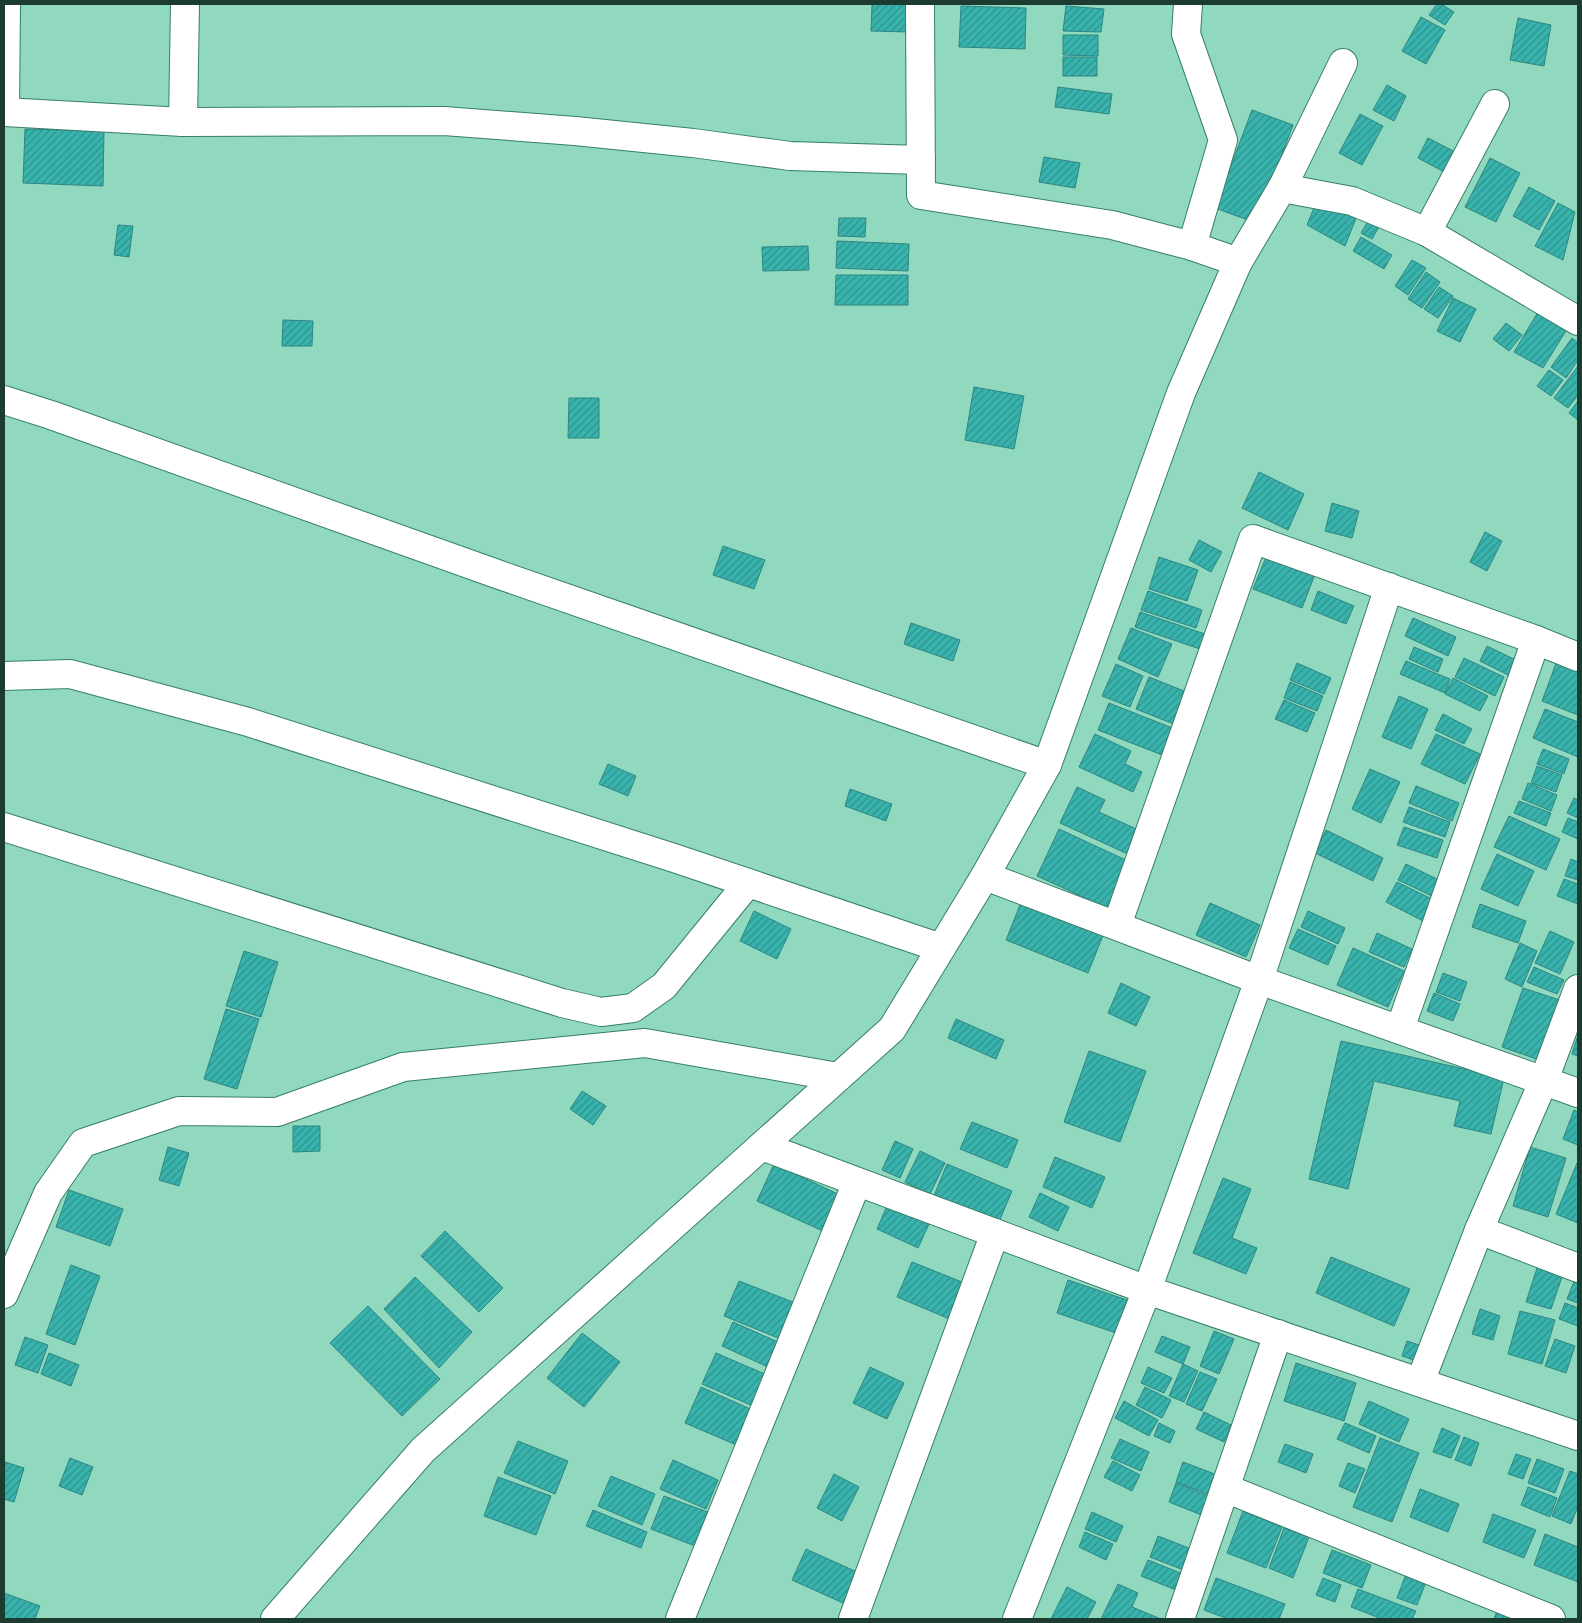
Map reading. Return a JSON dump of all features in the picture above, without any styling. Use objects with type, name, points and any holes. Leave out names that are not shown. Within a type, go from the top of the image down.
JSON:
[{"type":"street","points":[[6,4],[4,112],[183,122],[444,121],[575,131],[693,143],[790,156],[921,160]]},
{"type":"street","points":[[183,122],[185,4]]},
{"type":"street","points":[[920,4],[921,195],[1112,224],[1192,246],[1238,262]]},
{"type":"street","points":[[1188,4],[1186,34],[1223,140],[1192,246]]},
{"type":"street","points":[[275,1619],[423,1450],[892,1029],[985,876],[1047,765],[1181,393],[1238,262],[1282,188],[1342,64]]},
{"type":"street","points":[[1427,232],[1495,104]]},
{"type":"street","points":[[1282,188],[1352,201],[1427,232],[1578,321]]},
{"type":"street","points":[[4,400],[61,418],[497,574],[1047,765]]},
{"type":"street","points":[[1117,925],[1254,539],[1536,640],[1578,658]]},
{"type":"street","points":[[1017,1619],[1147,1290],[1259,980],[1389,587]]},
{"type":"street","points":[[1400,1030],[1536,640]]},
{"type":"street","points":[[4,676],[70,674],[248,722],[748,883],[941,948]]},
{"type":"street","points":[[4,827],[562,1003],[601,1012],[633,1008],[664,986],[748,883]]},
{"type":"street","points":[[985,876],[1259,980],[1578,1093]]},
{"type":"street","points":[[1420,1382],[1479,1230],[1544,1080],[1578,989]]},
{"type":"street","points":[[4,1294],[48,1193],[83,1143],[179,1110],[277,1112],[403,1067],[645,1043],[838,1077]]},
{"type":"street","points":[[762,1146],[1147,1290],[1578,1436]]},
{"type":"street","points":[[680,1619],[857,1182]]},
{"type":"street","points":[[1479,1230],[1578,1268]]},
{"type":"street","points":[[852,1619],[995,1233]]},
{"type":"street","points":[[1180,1619],[1278,1334]]},
{"type":"street","points":[[1225,1488],[1551,1619]]},
{"type":"building","points":[[872,4],[911,5],[909,32],[871,31]]},
{"type":"building","points":[[1437,4],[1441,4],[1454,12],[1445,25],[1429,15]]},
{"type":"building","points":[[961,6],[1026,8],[1025,49],[959,47]]},
{"type":"building","points":[[1066,6],[1104,9],[1101,32],[1063,31]]},
{"type":"building","points":[[1421,17],[1445,30],[1426,64],[1402,51]]},
{"type":"building","points":[[1518,18],[1551,25],[1544,66],[1510,60]]},
{"type":"building","points":[[1063,35],[1098,35],[1098,56],[1063,55]]},
{"type":"building","points":[[1063,57],[1097,57],[1097,76],[1063,76]]},
{"type":"building","points":[[1387,85],[1406,96],[1394,121],[1373,110]]},
{"type":"building","points":[[1058,87],[1112,94],[1109,114],[1055,107]]},
{"type":"building","points":[[1252,110],[1293,125],[1256,223],[1215,208]]},
{"type":"building","points":[[1360,114],[1383,126],[1362,165],[1339,153]]},
{"type":"building","points":[[25,129],[104,131],[103,186],[23,183]]},
{"type":"building","points":[[1428,138],[1461,155],[1450,175],[1418,158]]},
{"type":"building","points":[[1044,157],[1080,163],[1075,188],[1039,182]]},
{"type":"building","points":[[1490,158],[1520,173],[1496,222],[1465,207]]},
{"type":"building","points":[[1529,187],[1555,201],[1539,230],[1513,216]]},
{"type":"building","points":[[1318,198],[1358,213],[1345,246],[1307,225]]},
{"type":"building","points":[[1558,203],[1575,212],[1563,260],[1535,246]]},
{"type":"building","points":[[839,218],[866,218],[865,237],[838,236]]},
{"type":"building","points":[[1370,218],[1380,225],[1372,239],[1361,233]]},
{"type":"building","points":[[118,225],[133,226],[129,257],[114,255]]},
{"type":"building","points":[[1361,237],[1392,255],[1384,269],[1353,251]]},
{"type":"building","points":[[837,241],[909,244],[908,271],[836,268]]},
{"type":"building","points":[[808,246],[809,270],[763,271],[762,247]]},
{"type":"building","points":[[1412,260],[1426,268],[1408,295],[1395,286]]},
{"type":"building","points":[[1426,272],[1440,282],[1422,308],[1408,299]]},
{"type":"building","points":[[836,275],[908,275],[908,305],[835,305]]},
{"type":"building","points":[[1439,287],[1453,296],[1438,318],[1424,309]]},
{"type":"building","points":[[1453,298],[1476,309],[1460,342],[1437,331]]},
{"type":"building","points":[[1538,312],[1567,329],[1543,368],[1514,352]]},
{"type":"building","points":[[283,320],[313,321],[312,346],[282,346]]},
{"type":"building","points":[[1506,323],[1522,335],[1509,351],[1493,339]]},
{"type":"building","points":[[1572,338],[1578,343],[1578,360],[1566,378],[1551,367]]},
{"type":"building","points":[[1578,366],[1578,395],[1568,408],[1554,398]]},
{"type":"building","points":[[1549,370],[1563,380],[1551,396],[1537,386]]},
{"type":"building","points":[[974,387],[1024,396],[1014,449],[965,440]]},
{"type":"building","points":[[569,398],[599,398],[599,438],[568,438]]},
{"type":"building","points":[[1578,401],[1578,420],[1569,413]]},
{"type":"building","points":[[1259,472],[1304,494],[1288,530],[1242,508]]},
{"type":"building","points":[[1332,503],[1359,511],[1352,538],[1325,531]]},
{"type":"building","points":[[1485,532],[1502,541],[1487,571],[1470,562]]},
{"type":"building","points":[[1199,540],[1222,552],[1211,572],[1189,560]]},
{"type":"building","points":[[723,546],[765,560],[754,589],[713,575]]},
{"type":"building","points":[[1269,550],[1317,569],[1302,608],[1253,589]]},
{"type":"building","points":[[1159,557],[1198,570],[1187,601],[1149,589]]},
{"type":"building","points":[[1148,591],[1202,610],[1196,628],[1141,610]]},
{"type":"building","points":[[1318,591],[1354,606],[1346,624],[1311,610]]},
{"type":"building","points":[[1140,612],[1205,634],[1200,649],[1135,627]]},
{"type":"building","points":[[1413,618],[1456,637],[1448,656],[1405,636]]},
{"type":"building","points":[[911,623],[960,640],[953,661],[904,644]]},
{"type":"building","points":[[1131,628],[1172,644],[1158,677],[1118,659]]},
{"type":"building","points":[[1487,646],[1518,661],[1510,676],[1480,661]]},
{"type":"building","points":[[1414,647],[1443,659],[1438,672],[1409,659]]},
{"type":"building","points":[[1464,658],[1504,677],[1495,696],[1455,677]]},
{"type":"building","points":[[1558,658],[1578,666],[1578,715],[1542,701]]},
{"type":"building","points":[[1406,661],[1450,679],[1445,693],[1400,674]]},
{"type":"building","points":[[1297,663],[1331,678],[1324,694],[1290,680]]},
{"type":"building","points":[[1116,664],[1143,676],[1130,707],[1102,696]]},
{"type":"building","points":[[1149,677],[1189,693],[1176,725],[1136,709]]},
{"type":"building","points":[[1453,678],[1488,696],[1480,711],[1445,694]]},
{"type":"building","points":[[1290,682],[1323,696],[1317,711],[1284,698]]},
{"type":"building","points":[[1399,696],[1428,709],[1411,749],[1382,737]]},
{"type":"building","points":[[1284,700],[1315,713],[1307,732],[1275,719]]},
{"type":"building","points":[[1109,703],[1180,731],[1170,758],[1098,730]]},
{"type":"building","points":[[1545,709],[1578,722],[1578,757],[1533,738]]},
{"type":"building","points":[[1443,714],[1472,729],[1464,744],[1435,730]]},
{"type":"building","points":[[1095,734],[1131,751],[1125,764],[1142,772],[1133,792],[1079,767]]},
{"type":"building","points":[[1436,734],[1480,754],[1465,784],[1421,764]]},
{"type":"building","points":[[1543,749],[1569,759],[1564,774],[1537,764]]},
{"type":"building","points":[[608,764],[636,776],[628,796],[599,784]]},
{"type":"building","points":[[1537,766],[1562,775],[1556,792],[1531,783]]},
{"type":"building","points":[[1370,769],[1400,782],[1381,823],[1352,809]]},
{"type":"building","points":[[1528,783],[1557,795],[1551,811],[1522,799]]},
{"type":"building","points":[[1416,786],[1459,803],[1452,821],[1409,803]]},
{"type":"building","points":[[1077,787],[1105,800],[1099,812],[1143,832],[1132,856],[1060,823]]},
{"type":"building","points":[[850,789],[892,804],[886,821],[845,806]]},
{"type":"building","points":[[1574,798],[1578,800],[1578,818],[1567,813]]},
{"type":"building","points":[[1519,801],[1551,813],[1546,826],[1514,813]]},
{"type":"building","points":[[1409,807],[1450,822],[1445,837],[1403,822]]},
{"type":"building","points":[[1509,816],[1560,839],[1546,870],[1494,847]]},
{"type":"building","points":[[1568,818],[1578,822],[1578,839],[1562,832]]},
{"type":"building","points":[[1404,827],[1443,840],[1437,858],[1397,845]]},
{"type":"building","points":[[1059,829],[1128,861],[1107,908],[1037,876]]},
{"type":"building","points":[[1326,830],[1383,858],[1373,881],[1315,853]]},
{"type":"building","points":[[1497,854],[1534,871],[1518,906],[1481,889]]},
{"type":"building","points":[[1571,859],[1578,862],[1578,880],[1565,876]]},
{"type":"building","points":[[1406,864],[1441,881],[1434,897],[1398,880]]},
{"type":"building","points":[[1564,879],[1578,884],[1578,904],[1557,896]]},
{"type":"building","points":[[1397,882],[1434,900],[1423,921],[1386,902]]},
{"type":"building","points":[[1022,900],[1104,933],[1088,973],[1006,940]]},
{"type":"building","points":[[1210,903],[1260,925],[1246,957],[1196,935]]},
{"type":"building","points":[[1480,904],[1526,921],[1518,943],[1472,927]]},
{"type":"building","points":[[754,911],[791,929],[777,959],[740,941]]},
{"type":"building","points":[[1308,911],[1345,928],[1338,944],[1301,927]]},
{"type":"building","points":[[1298,929],[1336,946],[1328,965],[1289,948]]},
{"type":"building","points":[[1550,931],[1574,942],[1560,974],[1535,963]]},
{"type":"building","points":[[1377,933],[1412,949],[1404,967],[1369,952]]},
{"type":"building","points":[[1520,943],[1537,951],[1522,987],[1505,979]]},
{"type":"building","points":[[1353,948],[1404,971],[1388,1007],[1337,985]]},
{"type":"building","points":[[244,951],[278,962],[261,1017],[226,1006]]},
{"type":"building","points":[[1534,967],[1564,980],[1557,994],[1527,982]]},
{"type":"building","points":[[1443,973],[1467,982],[1460,1001],[1436,992]]},
{"type":"building","points":[[1121,983],[1150,997],[1136,1026],[1108,1013]]},
{"type":"building","points":[[1523,988],[1566,1002],[1545,1062],[1502,1047]]},
{"type":"building","points":[[1434,993],[1460,1004],[1453,1021],[1427,1011]]},
{"type":"building","points":[[226,1009],[259,1019],[237,1089],[204,1079]]},
{"type":"building","points":[[956,1019],[1004,1040],[996,1059],[948,1038]]},
{"type":"building","points":[[1578,1035],[1578,1056],[1572,1054]]},
{"type":"building","points":[[1341,1041],[1504,1078],[1491,1134],[1454,1126],[1460,1101],[1374,1081],[1348,1189],[1309,1179]]},
{"type":"building","points":[[1089,1051],[1146,1071],[1120,1142],[1064,1122]]},
{"type":"building","points":[[582,1091],[606,1106],[593,1125],[570,1109]]},
{"type":"building","points":[[1574,1110],[1578,1112],[1578,1145],[1563,1139]]},
{"type":"building","points":[[972,1122],[1018,1140],[1007,1168],[960,1149]]},
{"type":"building","points":[[293,1126],[320,1126],[320,1151],[293,1152]]},
{"type":"building","points":[[895,1141],[913,1149],[900,1178],[882,1170]]},
{"type":"building","points":[[168,1147],[189,1153],[179,1186],[159,1180]]},
{"type":"building","points":[[1530,1147],[1566,1158],[1548,1217],[1513,1206]]},
{"type":"building","points":[[920,1151],[945,1163],[930,1194],[905,1182]]},
{"type":"building","points":[[1055,1157],[1105,1177],[1092,1208],[1043,1187]]},
{"type":"building","points":[[774,1164],[842,1196],[825,1232],[757,1201]]},
{"type":"building","points":[[947,1164],[1012,1191],[998,1224],[933,1198]]},
{"type":"building","points":[[1578,1164],[1578,1223],[1556,1214]]},
{"type":"building","points":[[1223,1178],[1251,1189],[1232,1238],[1257,1248],[1246,1274],[1193,1253]]},
{"type":"building","points":[[69,1190],[123,1209],[110,1246],[56,1227]]},
{"type":"building","points":[[1040,1193],[1069,1207],[1058,1231],[1029,1217]]},
{"type":"building","points":[[887,1206],[929,1224],[918,1248],[877,1229]]},
{"type":"building","points":[[445,1231],[503,1288],[479,1312],[421,1256]]},
{"type":"building","points":[[1331,1257],[1410,1289],[1394,1326],[1316,1293]]},
{"type":"building","points":[[912,1262],[967,1284],[952,1320],[897,1297]]},
{"type":"building","points":[[1539,1262],[1564,1271],[1551,1309],[1526,1302]]},
{"type":"building","points":[[71,1265],[100,1276],[75,1345],[46,1334]]},
{"type":"building","points":[[1578,1274],[1578,1303],[1567,1299]]},
{"type":"building","points":[[415,1277],[472,1332],[439,1368],[384,1309]]},
{"type":"building","points":[[1068,1280],[1127,1300],[1116,1333],[1057,1313]]},
{"type":"building","points":[[739,1281],[798,1304],[783,1340],[724,1316]]},
{"type":"building","points":[[1565,1303],[1578,1308],[1578,1326],[1559,1319]]},
{"type":"building","points":[[368,1306],[440,1379],[402,1416],[330,1343]]},
{"type":"building","points":[[1480,1309],[1500,1316],[1493,1340],[1472,1334]]},
{"type":"building","points":[[1520,1311],[1555,1320],[1542,1364],[1508,1354]]},
{"type":"building","points":[[733,1322],[780,1343],[768,1367],[722,1346]]},
{"type":"building","points":[[1214,1331],[1234,1339],[1219,1374],[1200,1366]]},
{"type":"building","points":[[582,1333],[620,1362],[584,1407],[547,1378]]},
{"type":"building","points":[[1162,1336],[1190,1347],[1183,1364],[1155,1352]]},
{"type":"building","points":[[25,1337],[48,1345],[38,1373],[15,1365]]},
{"type":"building","points":[[1555,1339],[1575,1346],[1566,1373],[1545,1366]]},
{"type":"building","points":[[1407,1341],[1425,1347],[1420,1362],[1402,1356]]},
{"type":"building","points":[[49,1353],[79,1365],[71,1386],[41,1374]]},
{"type":"building","points":[[716,1353],[774,1378],[760,1409],[702,1384]]},
{"type":"building","points":[[1296,1363],[1356,1383],[1344,1421],[1284,1401]]},
{"type":"building","points":[[1183,1364],[1198,1371],[1184,1402],[1169,1396]]},
{"type":"building","points":[[870,1367],[904,1383],[887,1419],[853,1403]]},
{"type":"building","points":[[1148,1367],[1172,1378],[1164,1393],[1141,1383]]},
{"type":"building","points":[[1200,1372],[1217,1379],[1202,1411],[1186,1404]]},
{"type":"building","points":[[701,1387],[757,1412],[741,1447],[685,1423]]},
{"type":"building","points":[[1145,1387],[1171,1400],[1162,1418],[1136,1405]]},
{"type":"building","points":[[1124,1401],[1158,1420],[1149,1436],[1115,1418]]},
{"type":"building","points":[[1369,1401],[1409,1419],[1399,1442],[1359,1424]]},
{"type":"building","points":[[1204,1412],[1231,1425],[1224,1442],[1196,1429]]},
{"type":"building","points":[[1159,1423],[1175,1431],[1170,1443],[1154,1436]]},
{"type":"building","points":[[1345,1423],[1376,1436],[1369,1453],[1337,1439]]},
{"type":"building","points":[[1442,1428],[1460,1436],[1451,1458],[1433,1452]]},
{"type":"building","points":[[1464,1437],[1479,1443],[1471,1466],[1455,1460]]},
{"type":"building","points":[[1380,1438],[1419,1453],[1392,1522],[1353,1507]]},
{"type":"building","points":[[1120,1439],[1149,1452],[1141,1471],[1111,1458]]},
{"type":"building","points":[[518,1441],[568,1461],[555,1494],[504,1473]]},
{"type":"building","points":[[1285,1444],[1313,1454],[1306,1473],[1278,1462]]},
{"type":"building","points":[[1516,1454],[1531,1459],[1523,1479],[1508,1474]]},
{"type":"building","points":[[70,1458],[93,1467],[82,1495],[59,1486]]},
{"type":"building","points":[[1537,1459],[1564,1469],[1555,1493],[1528,1483]]},
{"type":"building","points":[[673,1460],[718,1480],[706,1509],[660,1489]]},
{"type":"building","points":[[1113,1461],[1140,1475],[1132,1491],[1104,1477]]},
{"type":"building","points":[[5,1462],[24,1468],[14,1502],[4,1499]]},
{"type":"building","points":[[1183,1462],[1220,1476],[1213,1496],[1176,1482]]},
{"type":"building","points":[[1348,1463],[1365,1469],[1355,1493],[1339,1486]]},
{"type":"building","points":[[1570,1471],[1578,1474],[1578,1506],[1571,1524],[1552,1516]]},
{"type":"building","points":[[834,1474],[859,1487],[842,1521],[817,1508]]},
{"type":"building","points":[[611,1476],[655,1494],[642,1525],[598,1506]]},
{"type":"building","points":[[498,1477],[551,1496],[536,1535],[484,1516]]},
{"type":"building","points":[[1176,1483],[1211,1497],[1204,1516],[1169,1502]]},
{"type":"building","points":[[1528,1487],[1557,1498],[1550,1517],[1521,1505]]},
{"type":"building","points":[[1420,1489],[1459,1504],[1448,1532],[1410,1517]]},
{"type":"building","points":[[664,1496],[716,1515],[703,1549],[651,1529]]},
{"type":"building","points":[[593,1510],[647,1532],[641,1548],[586,1526]]},
{"type":"building","points":[[1243,1511],[1282,1527],[1266,1568],[1227,1553]]},
{"type":"building","points":[[1092,1512],[1123,1526],[1116,1542],[1085,1529]]},
{"type":"building","points":[[1493,1514],[1536,1530],[1524,1558],[1483,1542]]},
{"type":"building","points":[[1284,1528],[1309,1537],[1293,1578],[1269,1568]]},
{"type":"building","points":[[1085,1532],[1113,1544],[1106,1560],[1079,1547]]},
{"type":"building","points":[[1545,1534],[1578,1547],[1578,1582],[1534,1565]]},
{"type":"building","points":[[1158,1536],[1194,1550],[1186,1571],[1150,1557]]},
{"type":"building","points":[[806,1549],[857,1572],[843,1603],[792,1580]]},
{"type":"building","points":[[1332,1550],[1371,1565],[1362,1588],[1323,1573]]},
{"type":"building","points":[[1148,1560],[1183,1574],[1176,1590],[1141,1576]]},
{"type":"building","points":[[1406,1574],[1426,1582],[1417,1605],[1397,1598]]},
{"type":"building","points":[[1216,1578],[1285,1604],[1279,1619],[1228,1619],[1204,1610]]},
{"type":"building","points":[[1323,1578],[1341,1585],[1335,1602],[1316,1595]]},
{"type":"building","points":[[1118,1584],[1138,1593],[1132,1607],[1161,1619],[1101,1619]]},
{"type":"building","points":[[1067,1587],[1096,1602],[1087,1619],[1051,1619]]},
{"type":"building","points":[[1358,1589],[1416,1611],[1412,1619],[1382,1619],[1351,1607]]},
{"type":"building","points":[[4,1593],[40,1606],[35,1619],[4,1619]]},
{"type":"building","points":[[1498,1609],[1519,1619],[1494,1619]]}]
